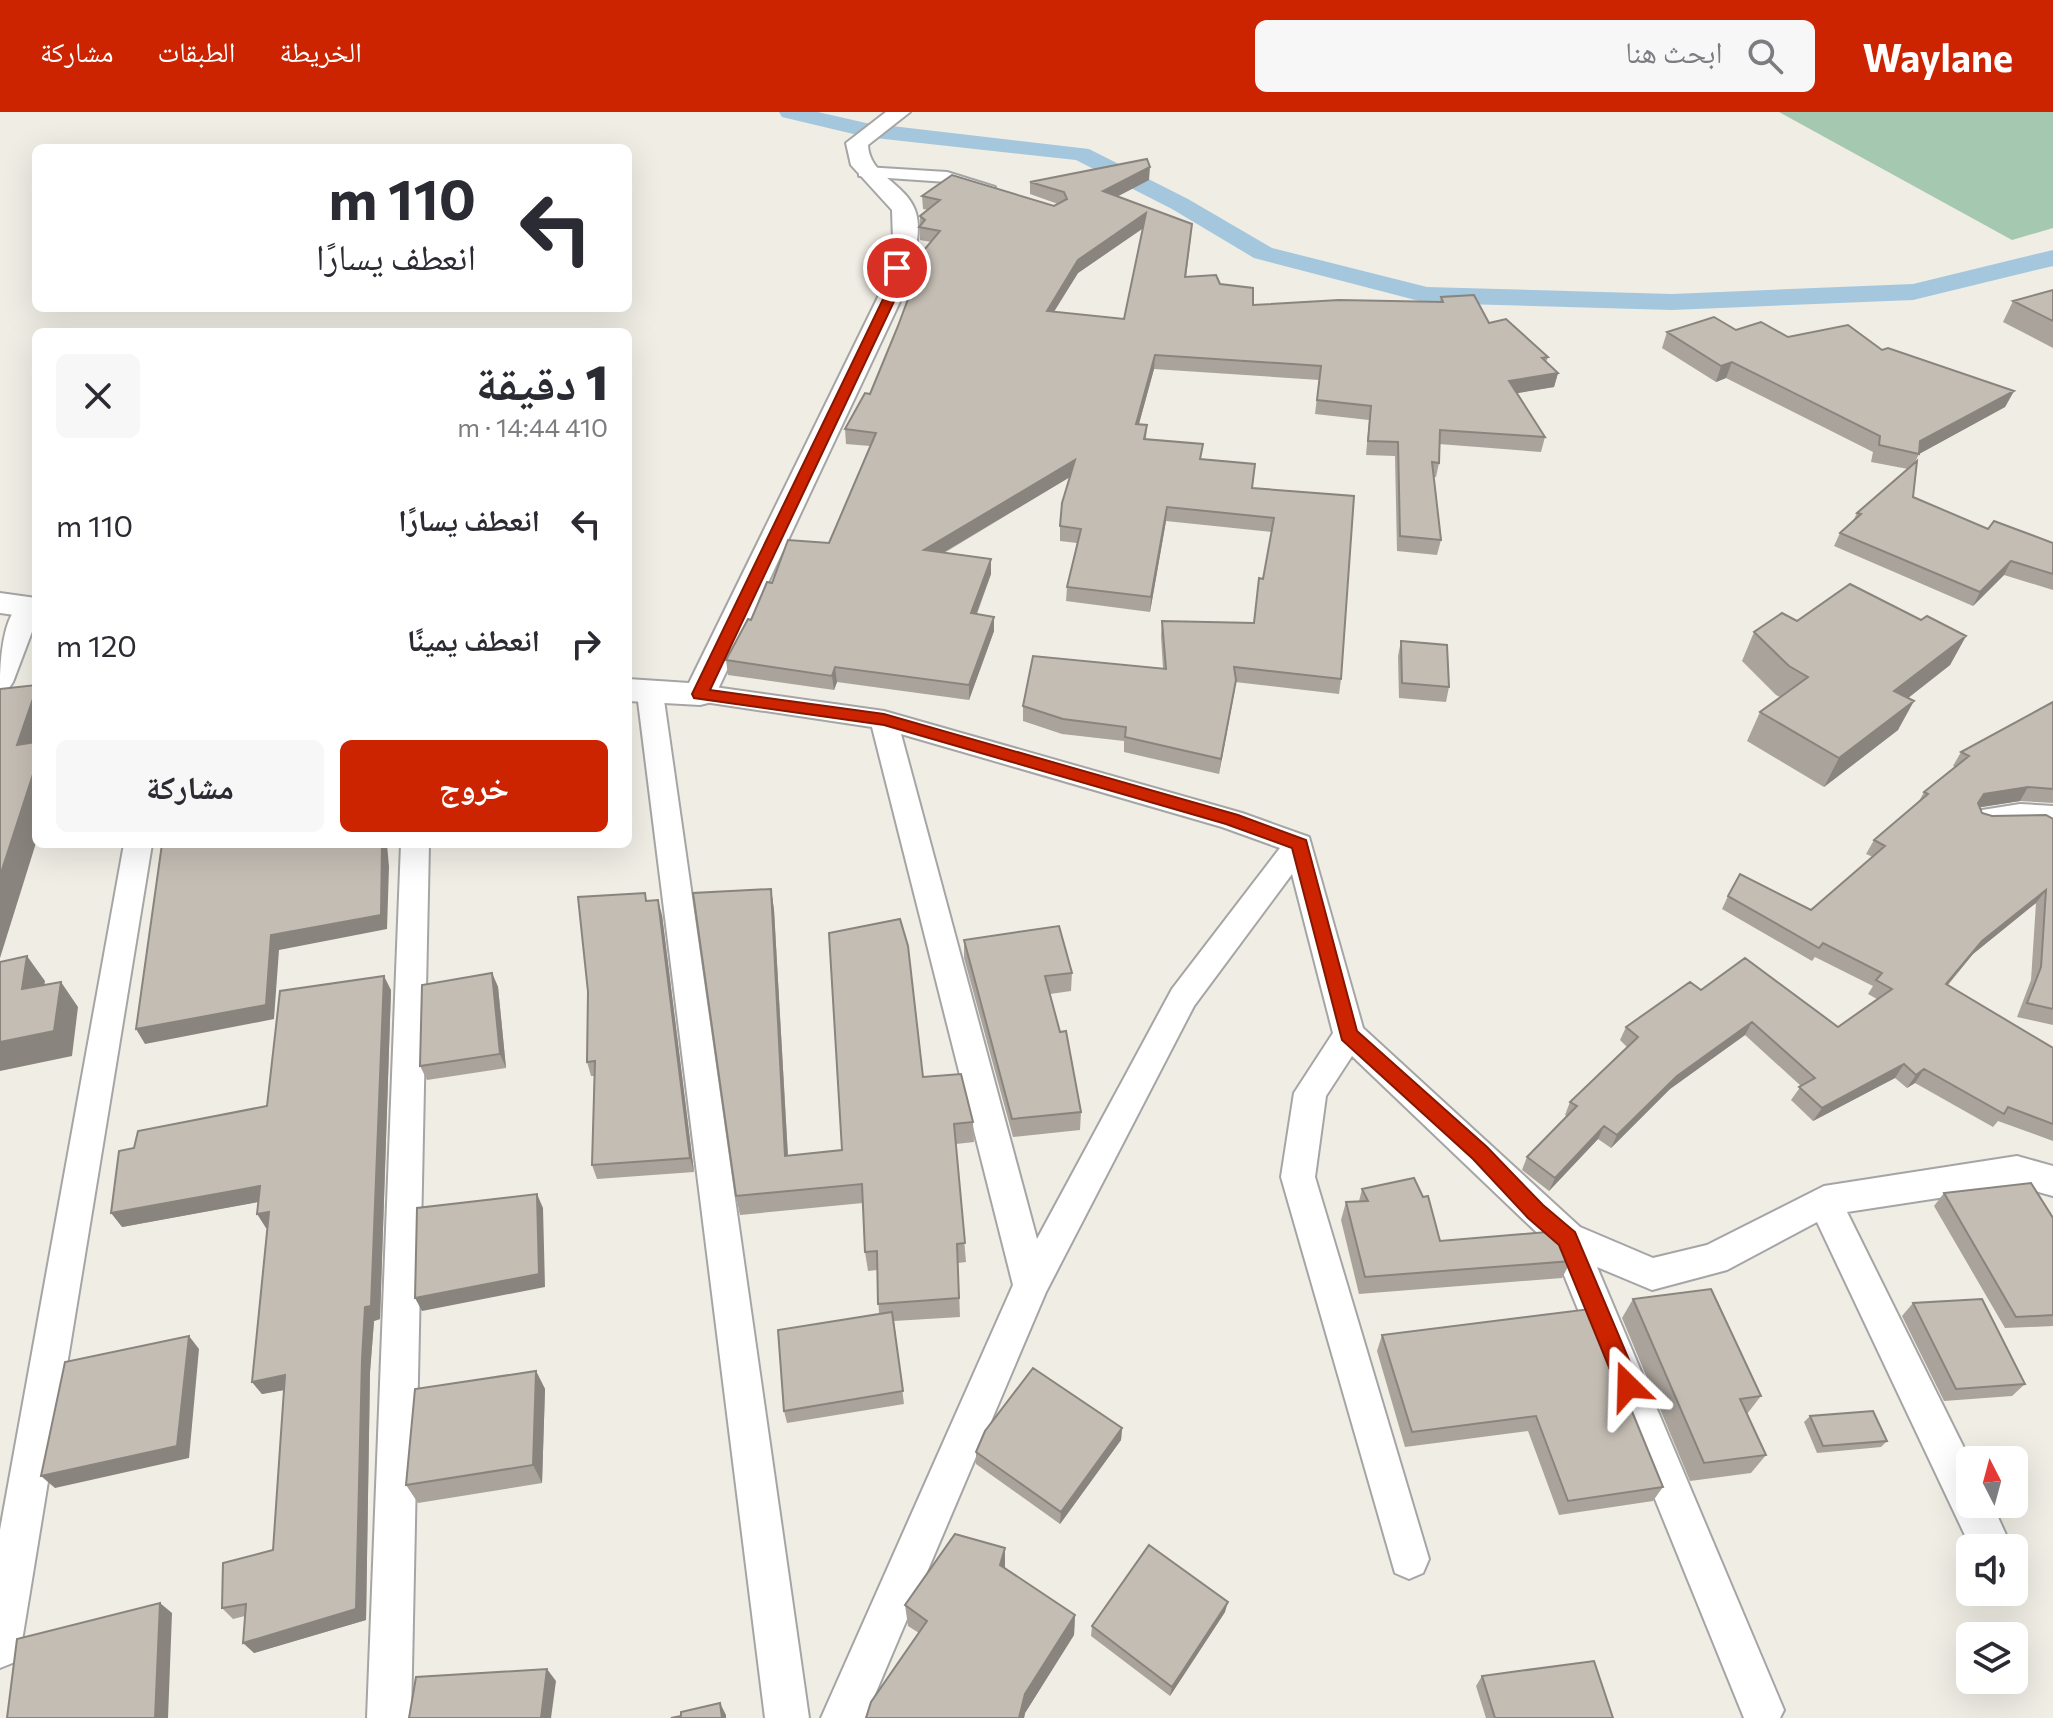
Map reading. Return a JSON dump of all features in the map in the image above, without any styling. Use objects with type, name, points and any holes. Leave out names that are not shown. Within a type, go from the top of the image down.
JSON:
[{"type":"street","points":[[700,694],[893,291],[906,222],[897,195],[865,172],[856,153],[857,143],[898,113]]},
{"type":"street","points":[[865,172],[947,177],[999,190]]},
{"type":"street","points":[[0,682],[22,606]]},
{"type":"street","points":[[787,1718],[639,692],[700,694],[884,720],[1232,820],[1299,844]]},
{"type":"street","points":[[884,720],[1031,1285]]},
{"type":"street","points":[[1986,818],[2020,814],[2053,816]]},
{"type":"street","points":[[1299,844],[1349,1034],[1480,1153],[1535,1211],[1567,1238],[1652,1274],[1714,1259],[1824,1201],[2017,1171],[2053,1181]]},
{"type":"street","points":[[843,1718],[1031,1285],[1183,998],[1299,844]]},
{"type":"street","points":[[0,1647],[137,848]]},
{"type":"street","points":[[389,1718],[415,848]]},
{"type":"street","points":[[1349,1034],[1310,1093],[1298,1177],[1409,1559]]},
{"type":"street","points":[[1824,1201],[1956,1474]]},
{"type":"street","points":[[1567,1238],[1762,1710]]},
{"type":"green space","points":[[1779,112],[2053,112],[2053,228],[2012,240]]},
{"type":"building","points":[[1147,159],[1150,167],[1103,191],[1192,224],[1185,277],[1216,275],[1220,284],[1253,288],[1253,305],[1339,300],[1443,302],[1441,297],[1474,295],[1489,323],[1506,319],[1548,357],[1542,358],[1558,373],[1509,381],[1545,437],[1440,430],[1439,463],[1432,462],[1441,540],[1400,536],[1398,442],[1368,441],[1371,406],[1317,400],[1321,366],[1155,355],[1136,424],[1147,425],[1144,439],[1203,444],[1200,459],[1255,464],[1252,488],[1354,496],[1341,679],[1234,667],[1236,680],[1221,759],[1125,737],[1126,727],[1063,719],[1023,706],[1033,656],[1166,669],[1162,621],[1254,623],[1259,578],[1263,579],[1274,518],[1167,507],[1151,597],[1067,587],[1081,529],[1060,526],[1062,503],[1075,460],[924,550],[991,559],[971,613],[994,617],[969,685],[835,667],[832,676],[726,660],[748,619],[751,620],[767,582],[772,583],[788,540],[829,543],[876,433],[845,429],[865,393],[870,394],[921,264],[914,262],[940,231],[919,227],[925,220],[920,216],[940,200],[922,196],[952,175],[1054,206],[1067,199],[1064,192],[1030,182]],"holes":[[[1146,213],[1124,319],[1047,311],[1078,260]]]},
{"type":"building","points":[[2053,290],[2053,321],[2013,301]]},
{"type":"building","points":[[1714,317],[1736,330],[1761,322],[1788,337],[1848,325],[1882,350],[1888,348],[2014,391],[1920,441],[1919,454],[1879,445],[1880,436],[1732,362],[1721,366],[1667,332]]},
{"type":"building","points":[[1917,461],[1913,497],[1988,529],[1994,521],[2053,543],[2053,574],[2011,561],[1980,592],[1840,533],[1861,514],[1857,513]]},
{"type":"building","points":[[1850,584],[1921,620],[1927,616],[1966,636],[1894,691],[1914,701],[1839,758],[1760,712],[1808,677],[1789,666],[1754,632],[1782,613],[1797,621]]},
{"type":"building","points":[[1401,641],[1447,645],[1449,687],[1402,683]]},
{"type":"building","points":[[32,685],[32,702],[17,745],[32,743],[32,777],[0,876],[0,689]]},
{"type":"building","points":[[2053,702],[2053,789],[2028,787],[1984,794],[1978,803],[1982,813],[1992,816],[2046,815],[2053,819],[2053,1009],[2027,1003],[2041,967],[2046,890],[1982,941],[1946,984],[2053,1048],[2053,1124],[2008,1107],[2004,1114],[1924,1069],[1916,1075],[1904,1064],[1822,1108],[1799,1087],[1815,1078],[1752,1022],[1677,1076],[1617,1135],[1604,1126],[1555,1178],[1527,1157],[1577,1106],[1570,1102],[1638,1037],[1626,1027],[1690,982],[1701,990],[1745,958],[1838,1027],[1892,989],[1876,980],[1882,973],[1823,943],[1819,948],[1728,896],[1740,874],[1811,910],[1885,846],[1874,840],[1928,794],[1924,792],[1969,756],[1961,752]]},
{"type":"building","points":[[161,848],[382,848],[381,915],[271,935],[266,1005],[136,1029]]},
{"type":"building","points":[[771,889],[785,1156],[842,1150],[829,933],[900,919],[908,946],[923,1077],[961,1074],[973,1122],[954,1124],[965,1243],[957,1244],[959,1298],[878,1304],[877,1251],[865,1252],[862,1184],[736,1196],[693,893]]},
{"type":"building","points":[[645,893],[646,901],[658,900],[690,1158],[592,1165],[595,1061],[587,1062],[588,992],[578,897]]},
{"type":"building","points":[[1059,926],[1072,973],[1045,976],[1060,1032],[1066,1031],[1081,1112],[1012,1119],[964,940]]},
{"type":"building","points":[[27,956],[22,989],[61,982],[54,1031],[0,1042],[0,962]]},
{"type":"building","points":[[492,973],[500,1054],[420,1066],[422,985]]},
{"type":"building","points":[[384,976],[371,1306],[365,1307],[362,1359],[356,1609],[243,1643],[246,1604],[222,1608],[223,1563],[273,1550],[285,1375],[252,1382],[269,1212],[257,1214],[260,1186],[111,1213],[119,1151],[134,1148],[138,1131],[267,1106],[280,991]]},
{"type":"building","points":[[1414,1178],[1423,1197],[1428,1196],[1440,1241],[1558,1231],[1571,1261],[1365,1277],[1346,1202],[1368,1201],[1362,1189]]},
{"type":"building","points":[[2031,1183],[2053,1218],[2053,1315],[2016,1317],[1944,1193]]},
{"type":"building","points":[[537,1194],[539,1274],[415,1298],[417,1208]]},
{"type":"building","points":[[1711,1289],[1761,1396],[1740,1399],[1766,1455],[1704,1463],[1633,1299]]},
{"type":"building","points":[[1982,1299],[2025,1384],[1956,1389],[1913,1303]]},
{"type":"building","points":[[1590,1309],[1663,1487],[1568,1501],[1536,1416],[1412,1432],[1382,1335]]},
{"type":"building","points":[[892,1312],[903,1391],[784,1411],[778,1330]]},
{"type":"building","points":[[189,1336],[177,1446],[41,1476],[65,1362]]},
{"type":"building","points":[[1033,1368],[1122,1428],[1061,1512],[976,1452],[985,1431]]},
{"type":"building","points":[[536,1371],[533,1465],[406,1485],[415,1389]]},
{"type":"building","points":[[1873,1411],[1887,1441],[1823,1446],[1810,1416]]},
{"type":"building","points":[[955,1534],[1005,1548],[1000,1565],[1075,1615],[1025,1694],[1019,1718],[866,1718],[871,1702],[927,1621],[905,1605]]},
{"type":"building","points":[[1149,1545],[1228,1602],[1172,1687],[1092,1626]]},
{"type":"building","points":[[160,1603],[155,1718],[7,1718],[17,1639]]},
{"type":"building","points":[[1594,1661],[1613,1718],[1495,1718],[1482,1676]]},
{"type":"building","points":[[547,1669],[541,1718],[409,1718],[416,1677]]},
{"type":"building","points":[[720,1703],[722,1718],[671,1718],[681,1716],[681,1712]]},
{"type":"waterway","points":[[790,112],[866,130],[1081,154],[1180,204],[1263,253],[1427,295],[1672,302],[1913,292],[2053,258]]},
{"type":"route","points":[[897,268],[893,291],[700,694],[884,720],[1232,820],[1299,844],[1349,1034],[1480,1153],[1535,1211],[1567,1238],[1628,1386]]}]
